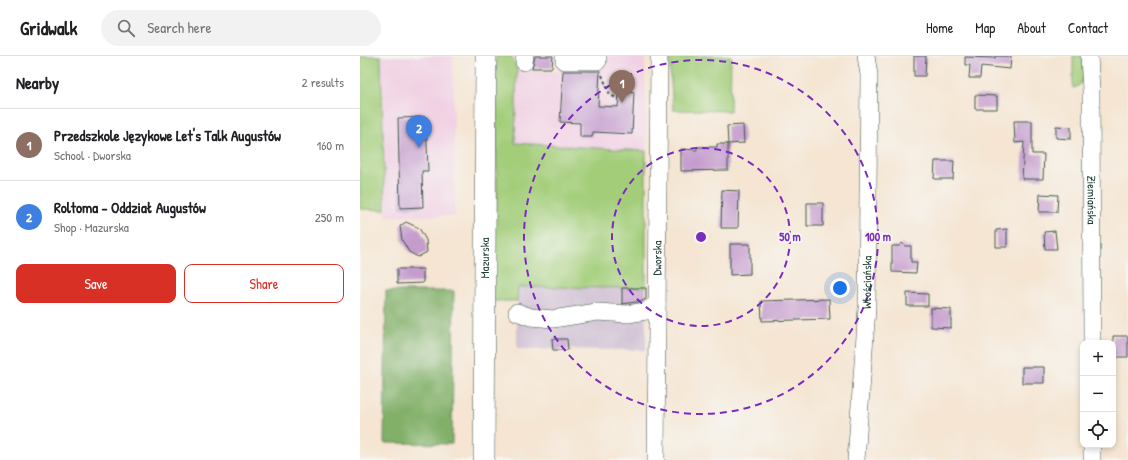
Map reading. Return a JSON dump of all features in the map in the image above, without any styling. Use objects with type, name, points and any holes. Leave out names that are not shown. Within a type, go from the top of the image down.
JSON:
[{"type":"main road","name":"Mazurska","points":[[484,460],[486,56]]},
{"type":"street","points":[[564,56],[564,60],[598,61],[598,56]]},
{"type":"street","name":"Dworska","points":[[656,460],[659,56]]},
{"type":"street","name":"Włościańska","points":[[856,460],[867,308],[869,75],[866,56]]},
{"type":"street","name":"Ziemiańska","points":[[1088,56],[1091,90],[1092,340]]},
{"type":"street","points":[[517,312],[531,317],[553,319],[597,312],[628,314],[646,311],[657,304]]},
{"type":"street","points":[[1092,448],[1092,460]]},
{"type":"path","points":[[602,73],[610,95],[619,99]]},
{"type":"shaded area","points":[[381,56],[453,56],[455,216],[386,216]]},
{"type":"shaded area","points":[[559,56],[645,56],[646,151],[515,143],[517,69],[558,72]]},
{"type":"shaded area","points":[[517,287],[646,288],[646,350],[517,349]]},
{"type":"green space","points":[[360,56],[381,56],[385,210],[360,209]]},
{"type":"green space","points":[[496,56],[511,56],[517,69],[515,143],[646,151],[646,288],[518,287],[517,301],[493,301],[495,209],[497,199]]},
{"type":"green space","points":[[669,56],[731,56],[730,111],[673,110]]},
{"type":"green space","points":[[1073,56],[1082,56],[1083,75],[1080,84],[1073,88]]},
{"type":"green space","points":[[386,291],[454,291],[452,444],[384,443]]},
{"type":"building","points":[[535,56],[553,56],[552,68],[532,68]]},
{"type":"building","points":[[914,56],[926,56],[925,76],[914,76]]},
{"type":"building","points":[[995,56],[1011,56],[1010,69],[981,66],[980,78],[969,78],[970,65],[965,65],[965,57],[995,58]]},
{"type":"building","points":[[563,71],[600,71],[598,106],[618,107],[620,81],[630,82],[630,91],[634,92],[632,134],[593,132],[592,137],[580,137],[580,123],[560,122]]},
{"type":"building","points":[[975,95],[997,96],[997,109],[975,109]]},
{"type":"building","points":[[426,117],[428,171],[422,171],[423,207],[400,208],[398,118]]},
{"type":"building","points":[[1014,121],[1032,121],[1032,154],[1044,154],[1043,179],[1022,179],[1024,142],[1015,143]]},
{"type":"building","points":[[743,125],[744,143],[728,144],[727,126]]},
{"type":"building","points":[[1056,126],[1071,127],[1071,139],[1056,138]]},
{"type":"building","points":[[717,144],[728,144],[728,170],[681,171],[681,149],[697,150],[697,147],[717,147]]},
{"type":"building","points":[[935,161],[954,161],[953,179],[934,179]]},
{"type":"building","points":[[722,190],[739,191],[738,228],[721,228]]},
{"type":"building","points":[[1040,194],[1058,195],[1057,212],[1039,212]]},
{"type":"building","points":[[807,203],[823,203],[823,226],[807,226]]},
{"type":"building","points":[[406,222],[419,228],[426,240],[427,252],[418,257],[409,252],[402,240],[400,226]]},
{"type":"building","points":[[1007,229],[1007,247],[996,247],[996,230]]},
{"type":"building","points":[[1055,231],[1057,249],[1045,249],[1044,232]]},
{"type":"building","points":[[902,243],[905,246],[911,246],[911,262],[917,262],[916,273],[892,272],[892,246],[899,246]]},
{"type":"building","points":[[730,244],[750,244],[750,274],[730,275]]},
{"type":"building","points":[[397,269],[423,269],[423,283],[397,284]]},
{"type":"building","points":[[622,288],[646,288],[646,299],[622,304]]},
{"type":"building","points":[[907,293],[928,294],[928,306],[907,306]]},
{"type":"building","points":[[829,299],[830,319],[762,321],[761,301]]},
{"type":"building","points":[[931,308],[951,309],[951,328],[931,327]]},
{"type":"building","points":[[1113,336],[1128,336],[1128,357],[1116,357],[1116,340],[1113,340]]},
{"type":"building","points":[[552,339],[567,339],[568,350],[553,350]]},
{"type":"building","points":[[1022,367],[1044,367],[1044,383],[1022,383]]},
{"type":"place","name":"Przedszkole Językowe Let's Talk Augustów","points":[[622,103]]},
{"type":"place","name":"Roltoma - Oddział Augustów","points":[[419,148]]}]
